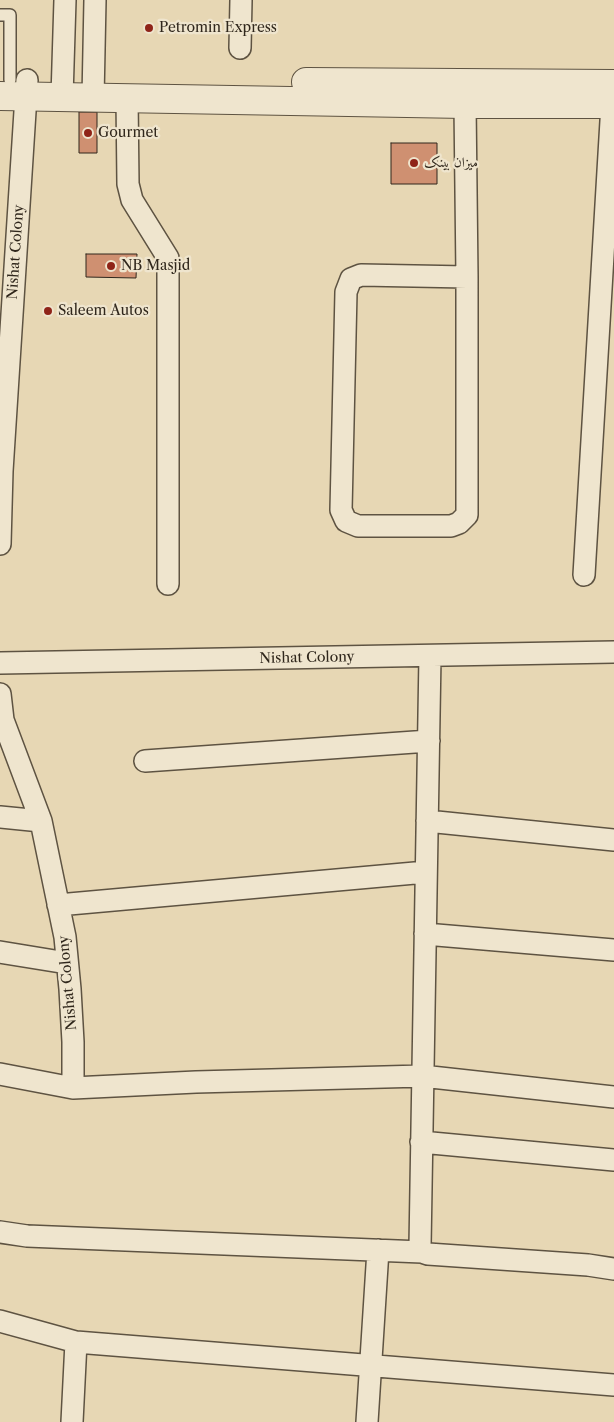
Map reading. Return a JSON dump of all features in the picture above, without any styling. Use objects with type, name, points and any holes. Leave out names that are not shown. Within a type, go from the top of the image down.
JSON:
[{"type":"street","points":[[63,89],[65,0]]},
{"type":"street","points":[[93,90],[95,0]]},
{"type":"street","points":[[240,0],[240,48]]},
{"type":"street","points":[[12,86],[93,90],[613,97]]},
{"type":"street","name":"Nishat Colony","points":[[0,544],[12,86]]},
{"type":"street","points":[[93,90],[127,98],[465,104],[613,97]]},
{"type":"street","points":[[584,575],[613,97]]},
{"type":"street","points":[[127,98],[128,184],[132,200],[168,258],[168,584]]},
{"type":"street","points":[[465,104],[467,277],[467,515],[459,523],[451,526],[358,526],[346,521],[341,510],[346,292],[351,279],[361,275],[467,277]]},
{"type":"street","name":"Nishat Colony","points":[[0,663],[614,652]]},
{"type":"street","points":[[422,1252],[419,1228],[430,656]]},
{"type":"street","name":"Nishat Colony","points":[[0,694],[3,720],[42,821],[64,937],[73,1042],[73,1088]]},
{"type":"street","points":[[144,761],[429,741]]},
{"type":"street","points":[[0,817],[42,821]]},
{"type":"street","points":[[427,821],[614,840]]},
{"type":"street","points":[[58,905],[426,872]]},
{"type":"street","points":[[425,934],[614,950]]},
{"type":"street","points":[[0,952],[67,963]]},
{"type":"street","points":[[0,1074],[73,1088],[196,1082],[422,1076],[614,1097]]},
{"type":"street","points":[[421,1142],[614,1160]]},
{"type":"street","points":[[0,1232],[27,1236],[422,1252],[614,1269]]},
{"type":"street","points":[[367,1422],[378,1250]]},
{"type":"street","points":[[0,1321],[76,1342],[614,1385]]},
{"type":"street","points":[[72,1422],[76,1342]]},
{"type":"lane","points":[[0,15],[10,15],[5,44],[12,86]]},
{"type":"building","name":"Gourmet","points":[[79,112],[97,112],[97,153],[79,153]]},
{"type":"building","name":"میزان بینک","points":[[391,143],[437,143],[437,184],[391,184]]},
{"type":"building","name":"NB Masjid","points":[[86,254],[137,254],[136,278],[86,277]]},
{"type":"place","name":"Petromin Express","points":[[149,28]]},
{"type":"place","name":"Gourmet","points":[[88,133]]},
{"type":"place","name":"میزان بینک","points":[[414,163]]},
{"type":"place","name":"NB Masjid","points":[[111,266]]},
{"type":"place","name":"Saleem Autos","points":[[48,311]]}]
